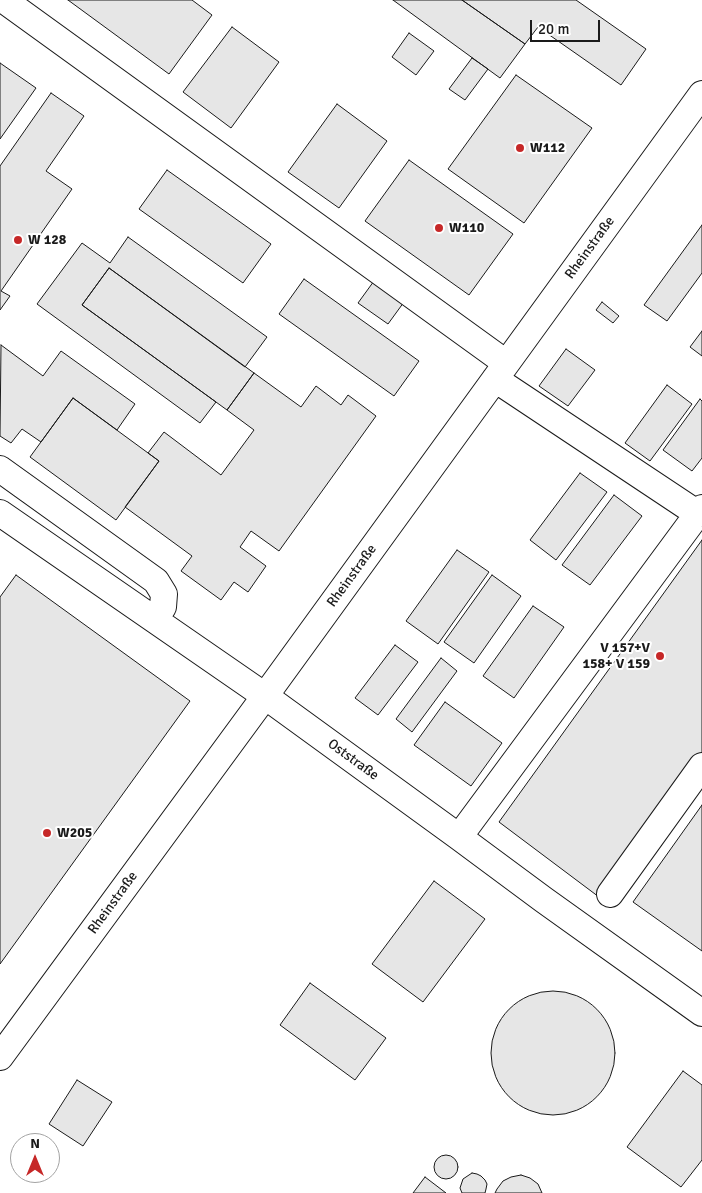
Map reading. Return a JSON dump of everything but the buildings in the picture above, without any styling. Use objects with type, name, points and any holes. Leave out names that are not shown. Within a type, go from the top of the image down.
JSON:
[{"type":"street","points":[[4,0],[501,371],[700,511],[460,837]]},
{"type":"street","name":"Rheinstraße","points":[[0,1058],[702,94]]},
{"type":"street","points":[[0,469],[156,581],[164,594],[163,607],[155,620]]},
{"type":"street","name":"Oststraße","points":[[0,513],[265,696],[702,1013]]},
{"type":"street","points":[[610,894],[702,766]]},
{"type":"place","name":"W112","points":[[520,148]]},
{"type":"place","name":"W110","points":[[439,228]]},
{"type":"place","name":"W 128","points":[[18,240]]},
{"type":"place","name":"V 157+V 158+ V 159","points":[[660,656]]},
{"type":"place","name":"W205","points":[[47,833]]}]
